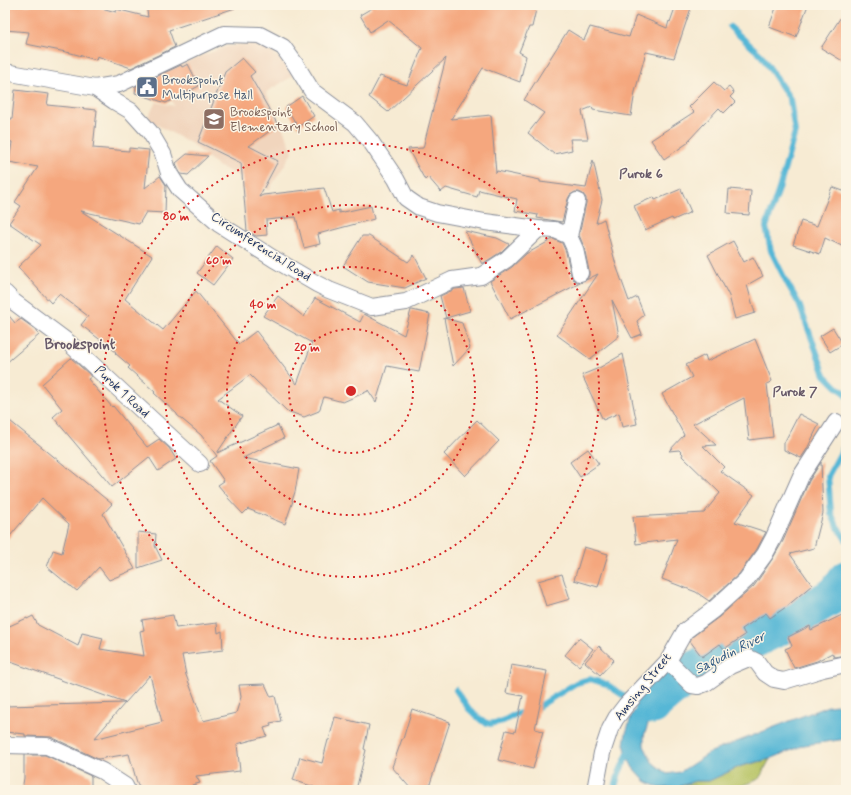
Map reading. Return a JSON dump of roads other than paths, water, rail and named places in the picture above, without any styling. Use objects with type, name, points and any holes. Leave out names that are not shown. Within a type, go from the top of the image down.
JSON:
[{"type":"street","points":[[5,72],[95,88],[119,84],[224,34],[260,35],[283,47],[312,91],[354,123],[371,142],[396,179],[406,198],[419,207],[437,213],[485,222],[555,230],[569,236]]},
{"type":"street","name":"Circumferencial Road","points":[[95,88],[131,111],[150,132],[163,154],[169,173],[180,190],[219,224],[317,284],[372,307],[406,302],[452,280],[482,276],[507,259],[538,229]]},
{"type":"street","points":[[577,201],[569,236],[575,249],[580,273]]},
{"type":"street","name":"Purok 1 Road","points":[[5,293],[14,302],[69,343],[200,464]]},
{"type":"street","name":"Amsing Street","points":[[595,790],[602,753],[610,729],[616,718],[626,705],[671,665],[685,631],[713,610],[746,580],[765,554],[774,537],[801,476],[836,422]]},
{"type":"street","points":[[671,665],[692,685],[698,686],[706,683],[730,666],[749,658],[757,662],[765,673],[774,679],[784,681],[823,669],[846,664]]},
{"type":"street","points":[[5,745],[47,746],[102,771],[125,786],[127,790]]},
{"type":"water","points":[[672,676],[685,689],[661,706],[649,721],[644,736],[644,746],[652,762],[667,774],[680,772],[711,752],[828,706],[846,704],[846,739],[804,745],[770,759],[741,766],[709,781],[695,781],[677,787],[659,788],[645,781],[633,768],[624,744],[632,714],[654,689]]},
{"type":"waterway","points":[[730,27],[761,55],[790,99],[795,132],[779,189],[766,227],[771,251],[799,304],[825,375],[844,392],[846,396]]},
{"type":"waterway","points":[[846,443],[828,476],[831,513],[846,540]]},
{"type":"waterway","name":"Sagudin River","points":[[653,706],[695,669],[782,626],[836,594],[846,579]]},
{"type":"waterway","points":[[456,690],[469,709],[482,721],[490,724],[503,721],[514,715],[538,707],[576,683],[590,679],[606,684],[624,696]]},
{"type":"waterway","points":[[614,790],[619,773],[631,748]]},
{"type":"place","name":"Brookspoint Multipurpose Hall","points":[[147,87]]},
{"type":"place","name":"Brookspoint Elementary School","points":[[214,119]]},
{"type":"district","name":"Purok 6","points":[[641,174]]},
{"type":"district","name":"Brookspoint","points":[[80,345]]},
{"type":"district","name":"Purok 7","points":[[795,392]]}]
